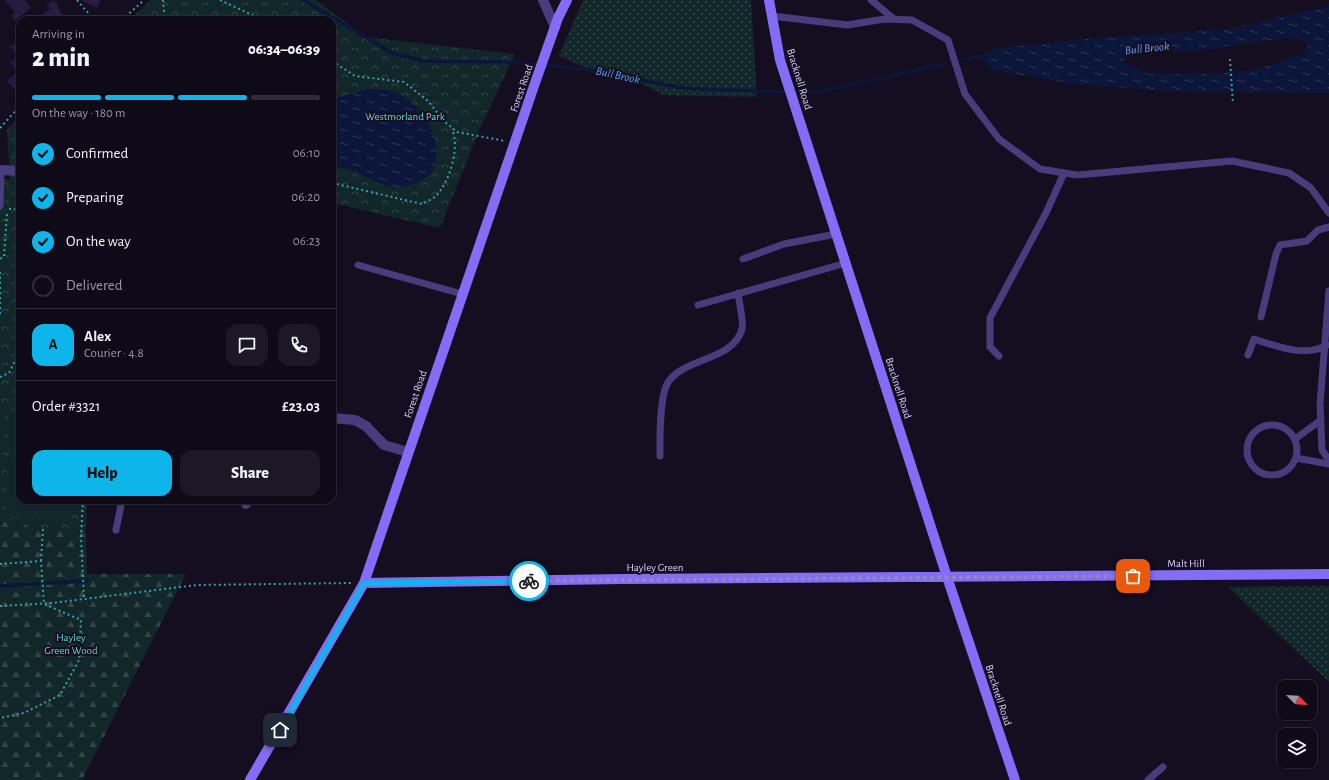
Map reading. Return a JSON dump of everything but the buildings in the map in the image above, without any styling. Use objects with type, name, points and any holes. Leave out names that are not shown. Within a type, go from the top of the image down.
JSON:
[{"type":"main road","name":"Forest Road","points":[[250,780],[364,583],[538,73],[566,0]]},
{"type":"main road","name":"Bracknell Road","points":[[769,0],[780,60],[947,577],[1015,780]]},
{"type":"main road","name":"Malt Hill","points":[[947,577],[1329,574]]},
{"type":"main road","name":"Hayley Green","points":[[364,583],[947,577]]},
{"type":"street","points":[[543,0],[555,27]]},
{"type":"street","points":[[0,170],[16,171]]},
{"type":"street","points":[[336,418],[355,420],[366,426],[384,445],[408,452]]},
{"type":"lane","points":[[871,0],[894,19]]},
{"type":"lane","points":[[772,16],[847,25],[885,19],[912,20],[948,40],[966,94],[998,139],[1040,169],[1077,175],[1232,161],[1289,173],[1311,188],[1329,213]]},
{"type":"lane","points":[[0,170],[0,206]]},
{"type":"lane","points":[[999,356],[990,347],[990,318],[1046,213],[1064,173]]},
{"type":"lane","points":[[1261,317],[1276,254],[1280,244],[1307,241],[1318,230],[1329,227]]},
{"type":"lane","points":[[743,259],[784,244],[836,234]]},
{"type":"lane","points":[[698,305],[846,263]]},
{"type":"lane","points":[[358,265],[462,294]]},
{"type":"lane","points":[[1329,291],[1327,346],[1321,420],[1322,450],[1329,460]]},
{"type":"lane","points":[[660,456],[662,404],[668,381],[680,371],[728,348],[735,341],[742,329],[738,293]]},
{"type":"lane","points":[[1248,355],[1254,339],[1275,346],[1309,352],[1327,346]]},
{"type":"lane","points":[[1295,439],[1321,420]]},
{"type":"lane","points":[[1267,425],[1280,426],[1291,433],[1295,439],[1297,445],[1296,458],[1288,470],[1282,473],[1269,475],[1256,470],[1248,460],[1248,441],[1255,430],[1267,425]]},
{"type":"lane","points":[[1296,458],[1329,464]]},
{"type":"lane","points":[[116,530],[121,504]]},
{"type":"lane","points":[[1148,780],[1163,767]]},
{"type":"path","points":[[77,0],[91,16]]},
{"type":"path","points":[[126,16],[144,0]]},
{"type":"path","points":[[163,0],[164,16]]},
{"type":"path","points":[[220,0],[254,16]]},
{"type":"path","points":[[1230,59],[1233,104]]},
{"type":"path","points":[[336,64],[355,76],[404,82],[428,101],[457,132],[514,143]]},
{"type":"path","points":[[0,128],[16,110]]},
{"type":"path","points":[[336,184],[422,204],[436,196],[450,173],[455,137],[451,127]]},
{"type":"path","points":[[0,259],[4,256],[7,212],[9,210],[16,209]]},
{"type":"path","points":[[0,272],[0,317]]},
{"type":"path","points":[[0,377],[9,373],[15,361]]},
{"type":"path","points":[[83,504],[81,536],[84,599]]},
{"type":"path","points":[[43,529],[41,561],[44,604]]},
{"type":"path","points":[[0,564],[41,561]]},
{"type":"path","points":[[0,606],[44,604],[197,585],[364,583]]},
{"type":"path","points":[[0,718],[24,713],[60,695],[80,660],[81,620],[44,604]]},
{"type":"green space","name":"Westmorland Park","points":[[151,0],[316,0],[365,37],[515,54],[481,126],[440,228],[336,204],[336,16],[133,16]]},
{"type":"green space","points":[[583,0],[751,0],[757,97],[663,95],[626,75],[591,70],[559,56]]},
{"type":"green space","points":[[16,120],[16,504],[87,504],[86,531],[43,529],[0,521],[0,179],[10,179],[7,130]]},
{"type":"green space","points":[[0,416],[5,417],[0,498]]},
{"type":"green space","points":[[11,416],[16,417],[16,504],[72,504],[71,520],[5,516]]},
{"type":"green space","name":"Hayley Green Wood","points":[[0,521],[43,529],[86,531],[87,574],[186,574],[82,780],[0,780]]},
{"type":"green space","points":[[1329,586],[1329,682],[1228,587]]},
{"type":"water","points":[[1329,6],[1329,93],[1184,92],[1082,85],[991,70],[981,56],[995,48],[1085,39],[1229,29]],"holes":[[[1294,38],[1309,43],[1304,54],[1254,70],[1208,74],[1150,74],[1121,62],[1144,49],[1192,52],[1263,41]]]},
{"type":"water","points":[[368,89],[388,90],[396,92],[412,104],[424,116],[432,131],[436,146],[436,161],[430,173],[418,182],[399,187],[392,187],[379,183],[354,171],[336,168],[336,98]]},
{"type":"waterway","name":"Bull Brook","points":[[303,0],[330,16]]},
{"type":"waterway","name":"Bull Brook","points":[[336,20],[394,54],[424,61],[514,62],[590,70],[682,88],[811,93],[945,64]]},
{"type":"waterway","name":"Bull Brook","points":[[965,59],[985,56]]},
{"type":"waterway","points":[[46,583],[87,581]]},
{"type":"waterway","points":[[0,586],[38,584]]},
{"type":"way so far","points":[[529,581],[623,579],[1133,576]]},
{"type":"route","points":[[280,730],[364,583],[529,581]]}]
